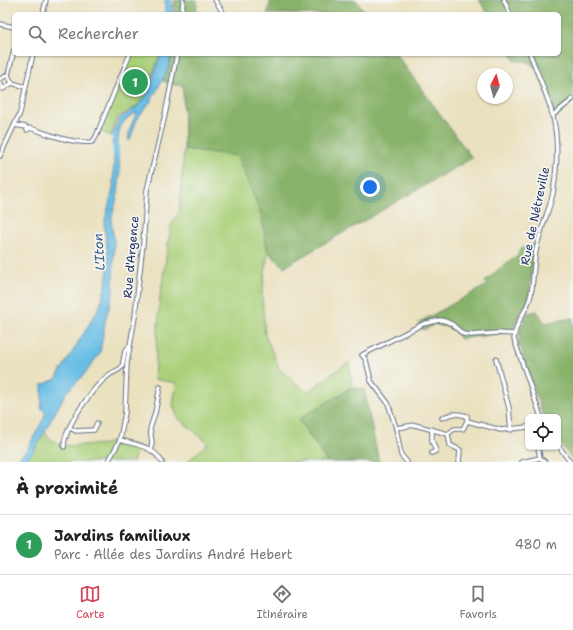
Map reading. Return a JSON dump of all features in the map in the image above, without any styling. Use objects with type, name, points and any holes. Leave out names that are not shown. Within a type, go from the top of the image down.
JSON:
[{"type":"street","points":[[43,12],[46,0]]},
{"type":"street","points":[[182,12],[183,0]]},
{"type":"street","points":[[215,0],[222,12]]},
{"type":"street","points":[[504,0],[509,12]]},
{"type":"street","points":[[0,24],[12,27]]},
{"type":"street","points":[[13,56],[8,75],[12,83],[26,87]]},
{"type":"street","points":[[0,156],[20,113],[34,56]]},
{"type":"street","points":[[15,125],[26,127],[27,130],[30,128],[84,143],[92,142],[96,137],[129,56]]},
{"type":"street","name":"Rue d'Argence","points":[[108,462],[120,440],[125,412],[127,363],[135,317],[143,244],[146,190],[165,115],[177,56]]},
{"type":"street","name":"Rue de Nétreville","points":[[514,334],[518,322],[528,306],[531,296],[536,247],[552,195],[556,166],[556,150],[552,116],[531,56]]},
{"type":"street","points":[[0,80],[8,75]]},
{"type":"street","points":[[0,83],[3,89],[12,83]]},
{"type":"street","points":[[552,116],[573,99]]},
{"type":"street","points":[[407,462],[401,455],[396,428],[388,403],[371,381],[366,360],[362,355],[423,324],[445,321],[452,324],[463,334],[471,335],[514,334],[516,346],[540,414]]},
{"type":"street","points":[[64,447],[64,440],[83,404],[107,377],[122,367],[125,351],[129,346]]},
{"type":"street","points":[[496,359],[509,408],[511,430]]},
{"type":"street","points":[[150,449],[152,442],[150,429],[160,387]]},
{"type":"street","points":[[442,418],[456,413],[467,416],[467,421],[463,429],[454,429],[448,434]]},
{"type":"street","points":[[467,421],[501,430],[525,428]]},
{"type":"street","points":[[70,428],[76,430],[94,430],[97,423]]},
{"type":"street","points":[[396,428],[415,425],[448,434]]},
{"type":"street","points":[[432,429],[432,441],[436,451],[432,453]]},
{"type":"street","points":[[448,434],[450,445],[460,450],[459,462]]},
{"type":"street","points":[[120,440],[150,449],[155,452],[162,462]]},
{"type":"street","points":[[561,449],[570,462]]},
{"type":"street","points":[[539,450],[540,458],[545,462]]},
{"type":"street","points":[[522,462],[540,458]]},
{"type":"green space","points":[[175,0],[197,0],[196,12],[174,12]]},
{"type":"green space","points":[[271,0],[356,0],[365,12],[268,12]]},
{"type":"green space","points":[[479,0],[573,0],[573,98],[553,114],[537,68],[526,61],[515,61],[512,56],[561,56],[561,12],[487,12]]},
{"type":"green space","points":[[130,56],[159,56],[144,97],[136,107],[117,118],[111,136],[99,131]]},
{"type":"green space","points":[[172,56],[397,56],[472,158],[284,267],[268,252],[261,214],[237,156],[184,149],[183,85],[174,85],[163,81],[168,71]]},
{"type":"green space","points":[[184,149],[237,155],[261,214],[268,252],[262,295],[265,335],[280,370],[307,392],[349,362],[352,387],[299,420],[327,462],[187,462],[208,443],[178,418],[173,406],[176,383],[154,379],[160,297],[171,225],[179,212]]},
{"type":"green space","points":[[535,244],[529,296],[527,303],[520,312],[513,329],[508,332],[460,339],[452,329],[447,326],[440,326],[437,323],[432,323],[432,326],[423,330],[418,323],[487,285],[485,282],[503,265],[518,256],[520,249]]},
{"type":"green space","points":[[537,311],[545,323],[573,318],[573,461],[561,444],[561,414],[542,414],[519,343],[520,331],[528,313]]},
{"type":"green space","points":[[352,387],[364,389],[379,462],[327,462],[299,419]]},
{"type":"green space","points":[[45,431],[49,438],[62,446],[106,444],[114,440],[138,446],[133,462],[23,462]]},
{"type":"water","points":[[165,0],[172,0],[172,12],[165,12]]},
{"type":"water","points":[[160,56],[171,56],[167,71],[151,101],[137,119],[130,140],[128,140],[130,128],[137,112],[125,120],[119,132],[118,143],[112,144],[113,135],[119,119],[136,108],[147,95]]},
{"type":"water","points":[[118,148],[120,175],[118,194],[111,220],[114,241],[113,294],[106,317],[100,353],[82,377],[66,393],[35,449],[25,462],[15,462],[27,449],[45,416],[45,412],[41,408],[42,385],[56,379],[100,306],[106,285],[109,262],[104,224],[113,189],[114,149]]},
{"type":"waterway","name":"L'Iton","points":[[115,135],[116,156]]},
{"type":"place","name":"Jardins familiaux","points":[[135,82]]}]
